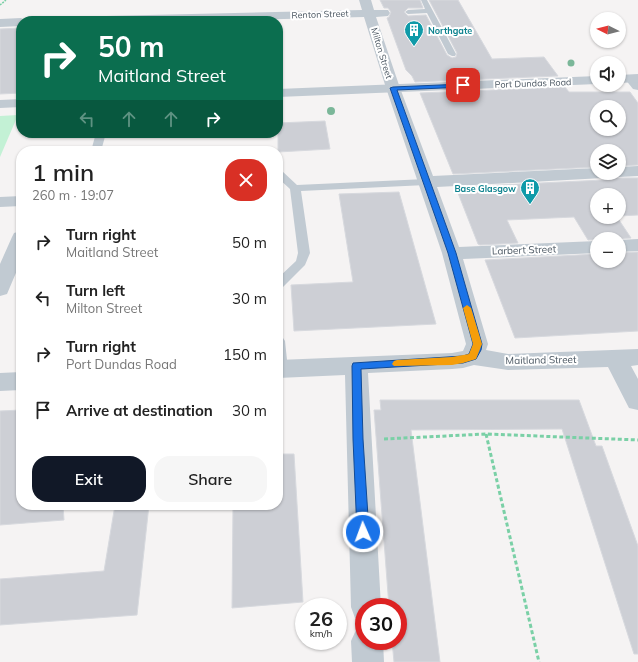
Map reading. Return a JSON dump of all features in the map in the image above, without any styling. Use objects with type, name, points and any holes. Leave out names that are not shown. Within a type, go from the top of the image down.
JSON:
[{"type":"street","name":"Renton Street","points":[[254,16],[373,8]]},
{"type":"street","name":"Milton Street","points":[[373,8],[393,88],[452,253],[477,344],[473,356]]},
{"type":"street","name":"Renton Street","points":[[126,16],[189,11],[202,16]]},
{"type":"street","points":[[0,23],[16,22]]},
{"type":"street","name":"Port Dundas Road","points":[[283,93],[590,80]]},
{"type":"street","points":[[0,104],[16,103]]},
{"type":"street","points":[[626,172],[638,171]]},
{"type":"street","points":[[426,182],[590,174]]},
{"type":"street","points":[[0,202],[16,201]]},
{"type":"street","points":[[626,246],[638,245]]},
{"type":"street","name":"Larbert Street","points":[[452,253],[590,247]]},
{"type":"street","points":[[0,289],[16,249]]},
{"type":"street","name":"Maitland Street","points":[[283,369],[452,361],[463,360],[473,356],[508,362],[638,357]]},
{"type":"street","points":[[615,358],[637,395]]},
{"type":"street","points":[[356,366],[366,598]]},
{"type":"street","points":[[0,382],[16,381]]},
{"type":"street","points":[[367,650],[368,662]]},
{"type":"lane","points":[[424,0],[452,54]]},
{"type":"lane","points":[[408,12],[429,11]]},
{"type":"lane","points":[[283,177],[295,188],[304,253],[301,262],[283,280]]},
{"type":"lane","points":[[295,188],[426,182]]},
{"type":"path","points":[[0,5],[6,0]]},
{"type":"path","points":[[358,439],[486,434],[638,440]]},
{"type":"path","points":[[486,434],[539,662]]},
{"type":"green space","points":[[16,115],[16,120],[0,157],[0,116]]},
{"type":"building","name":"Northgate","points":[[380,0],[420,0],[423,8],[408,8],[404,12],[408,16],[426,15],[447,55],[452,58],[456,57],[457,53],[429,0],[458,0],[492,59],[544,57],[558,76],[415,82],[406,70],[387,18],[391,12],[388,8],[384,8]]},
{"type":"building","points":[[16,28],[16,93],[0,94],[0,29]]},
{"type":"building","points":[[565,87],[569,92],[630,92],[638,103],[638,165],[626,166],[626,144],[590,144],[590,167],[453,174],[420,93]]},
{"type":"building","points":[[325,121],[330,149],[283,152],[283,146],[278,146],[278,138],[283,138],[283,123]]},
{"type":"building","name":"Base Glasgow","points":[[626,178],[638,178],[638,215],[626,216],[626,188],[590,188],[590,224],[622,224],[631,238],[626,238],[626,232],[590,232],[590,240],[588,240],[574,217],[507,220],[518,243],[480,245],[478,244],[458,193],[462,193],[459,187],[626,180]]},
{"type":"building","points":[[399,192],[436,324],[294,331],[291,285],[353,282],[339,194]]},
{"type":"building","points":[[638,252],[638,331],[515,338],[485,260],[590,254],[590,268],[626,268],[626,253]]},
{"type":"building","points":[[380,400],[579,400],[596,446],[602,446],[638,546],[638,654],[634,654],[562,429],[411,430],[440,662],[394,662],[393,650],[407,650],[407,598],[388,598],[374,410],[381,410]]},
{"type":"building","points":[[16,410],[16,510],[63,510],[64,520],[0,525],[0,411]]},
{"type":"building","points":[[283,454],[294,454],[303,598],[295,598],[295,603],[232,608],[233,510],[283,510]]},
{"type":"building","points":[[114,510],[148,510],[137,615],[0,625],[0,579],[104,571]]},
{"type":"slow traffic","points":[[397,364],[463,360],[473,356],[477,344],[467,308]]},
{"type":"place","name":"Northgate","points":[[414,47]]},
{"type":"place","name":"Base Glasgow","points":[[530,205]]},
{"type":"route","points":[[363,532],[356,366],[463,360],[473,356],[476,350],[477,344],[452,253],[393,88],[463,85]]}]
